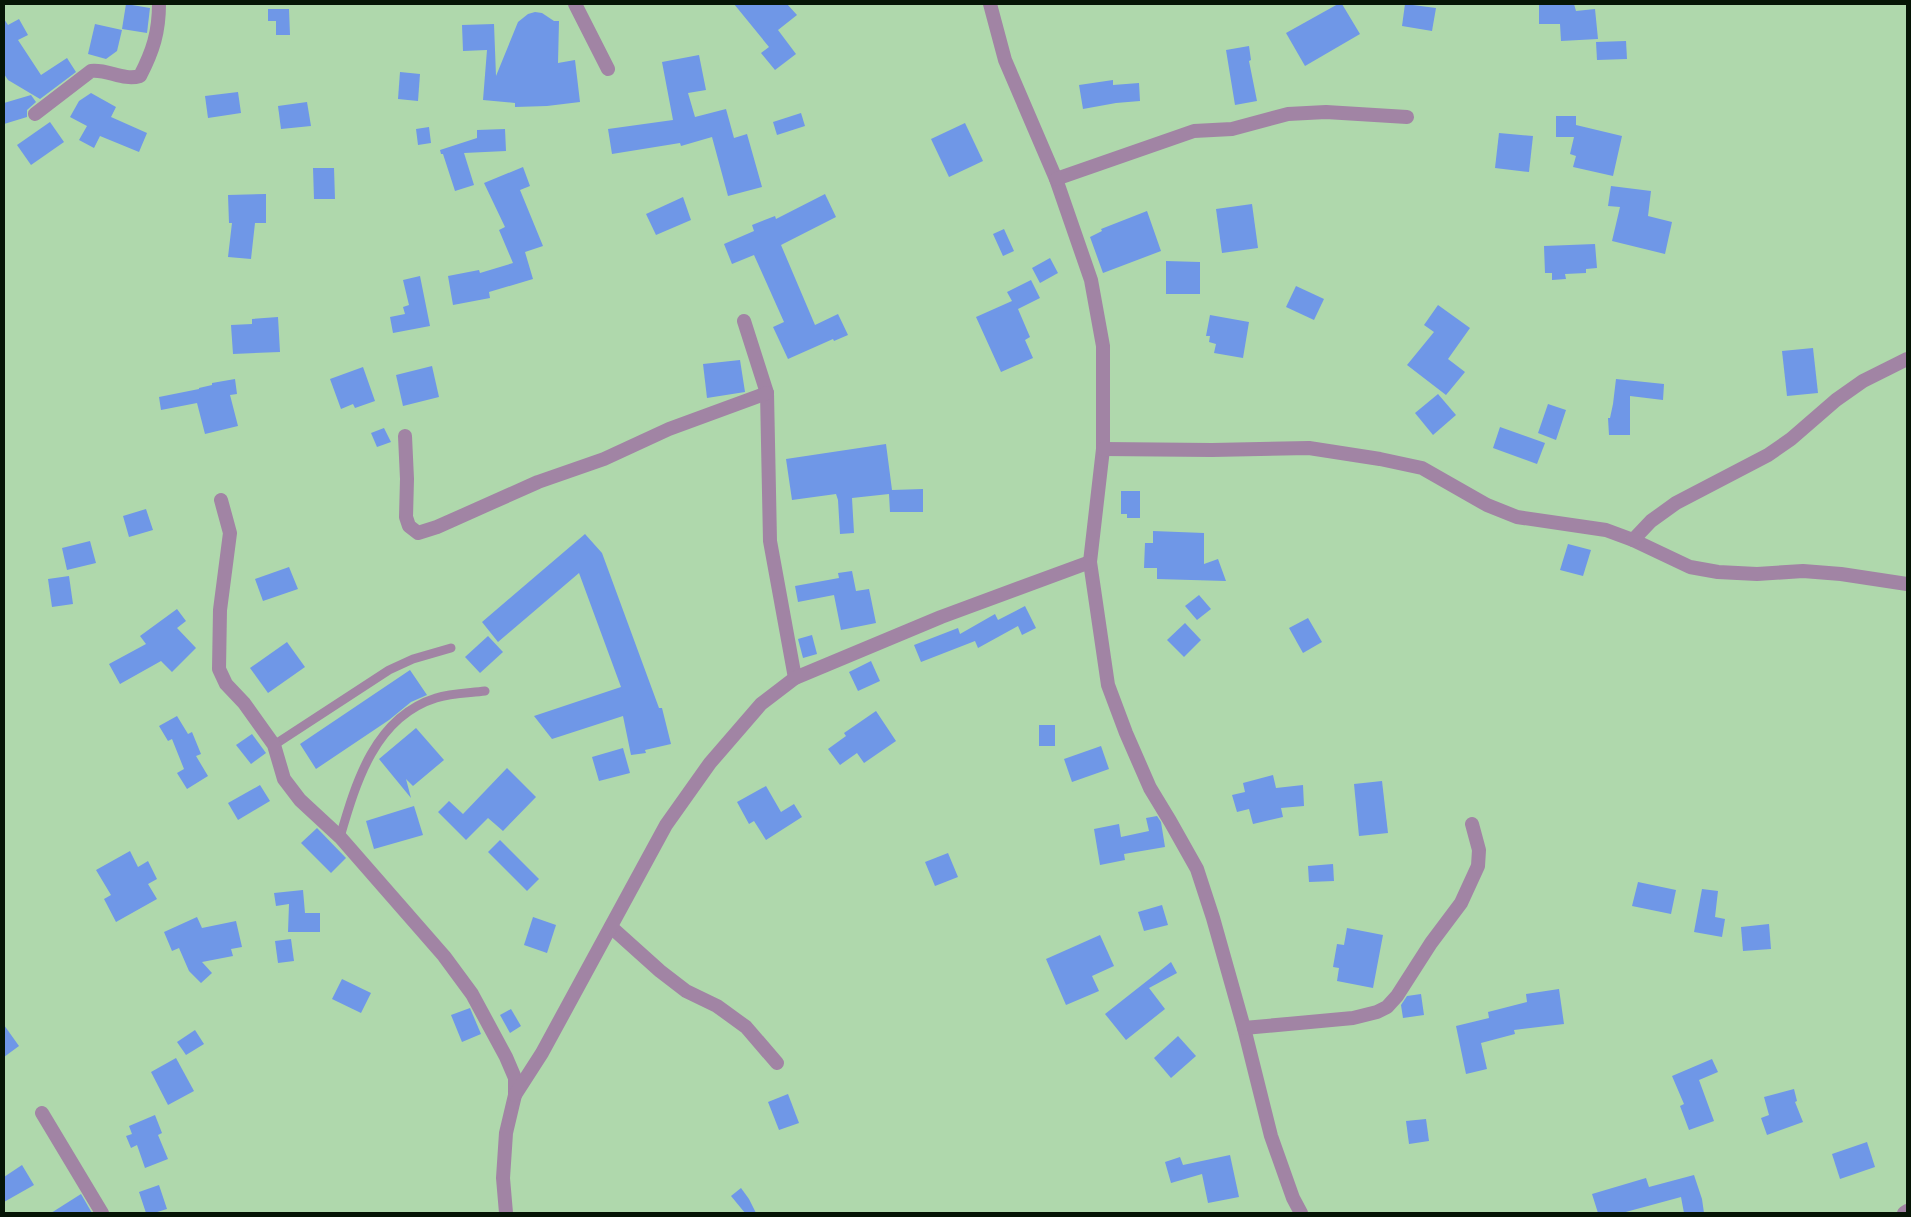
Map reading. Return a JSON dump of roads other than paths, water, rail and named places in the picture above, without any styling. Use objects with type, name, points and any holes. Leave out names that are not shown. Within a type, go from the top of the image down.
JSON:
[{"type":"street","points":[[35,114],[91,71],[96,70],[117,76],[134,78],[140,76],[151,55],[159,21],[159,4]]},
{"type":"street","points":[[575,4],[608,69]]},
{"type":"street","points":[[990,4],[1005,60],[1056,179],[1091,280],[1103,346],[1102,449],[1090,562],[1108,685],[1150,788],[1197,869],[1244,1028],[1271,1136],[1301,1213]]},
{"type":"street","points":[[1056,179],[1194,131],[1232,129],[1288,114],[1326,112],[1407,117]]},
{"type":"street","points":[[744,321],[767,393],[770,541],[795,678]]},
{"type":"street","points":[[1633,540],[1651,521],[1676,503],[1768,455],[1791,439],[1836,400],[1856,386],[1907,359]]},
{"type":"street","points":[[404,436],[407,479],[406,517],[409,526],[418,533],[437,527],[538,482],[604,459],[669,429],[767,393]]},
{"type":"street","points":[[1102,449],[1212,450],[1309,448],[1380,459],[1422,468],[1487,505],[1517,517],[1606,530],[1633,540],[1690,567],[1718,572],[1757,574],[1803,572],[1841,574],[1907,584]]},
{"type":"street","points":[[221,500],[230,533],[220,610],[219,669],[226,684],[244,703],[274,745],[284,779],[300,800],[340,837],[444,956],[472,994],[515,1078],[515,1095],[506,1134],[503,1178],[506,1213]]},
{"type":"street","points":[[515,1095],[542,1053],[666,825],[710,763],[761,704],[795,678],[942,617],[1090,562]]},
{"type":"street","points":[[1244,1028],[1353,1018],[1377,1012],[1387,1007],[1397,996],[1461,903],[1468,888],[1478,866],[1479,850],[1472,824]]},
{"type":"street","points":[[610,928],[680,986],[717,1006],[746,1027],[777,1063]]},
{"type":"street","points":[[42,1113],[102,1213]]},
{"type":"lane","points":[[274,745],[389,670],[413,659],[451,648]]},
{"type":"lane","points":[[340,837],[353,792],[370,753],[392,725],[416,706],[437,698],[485,691]]}]
